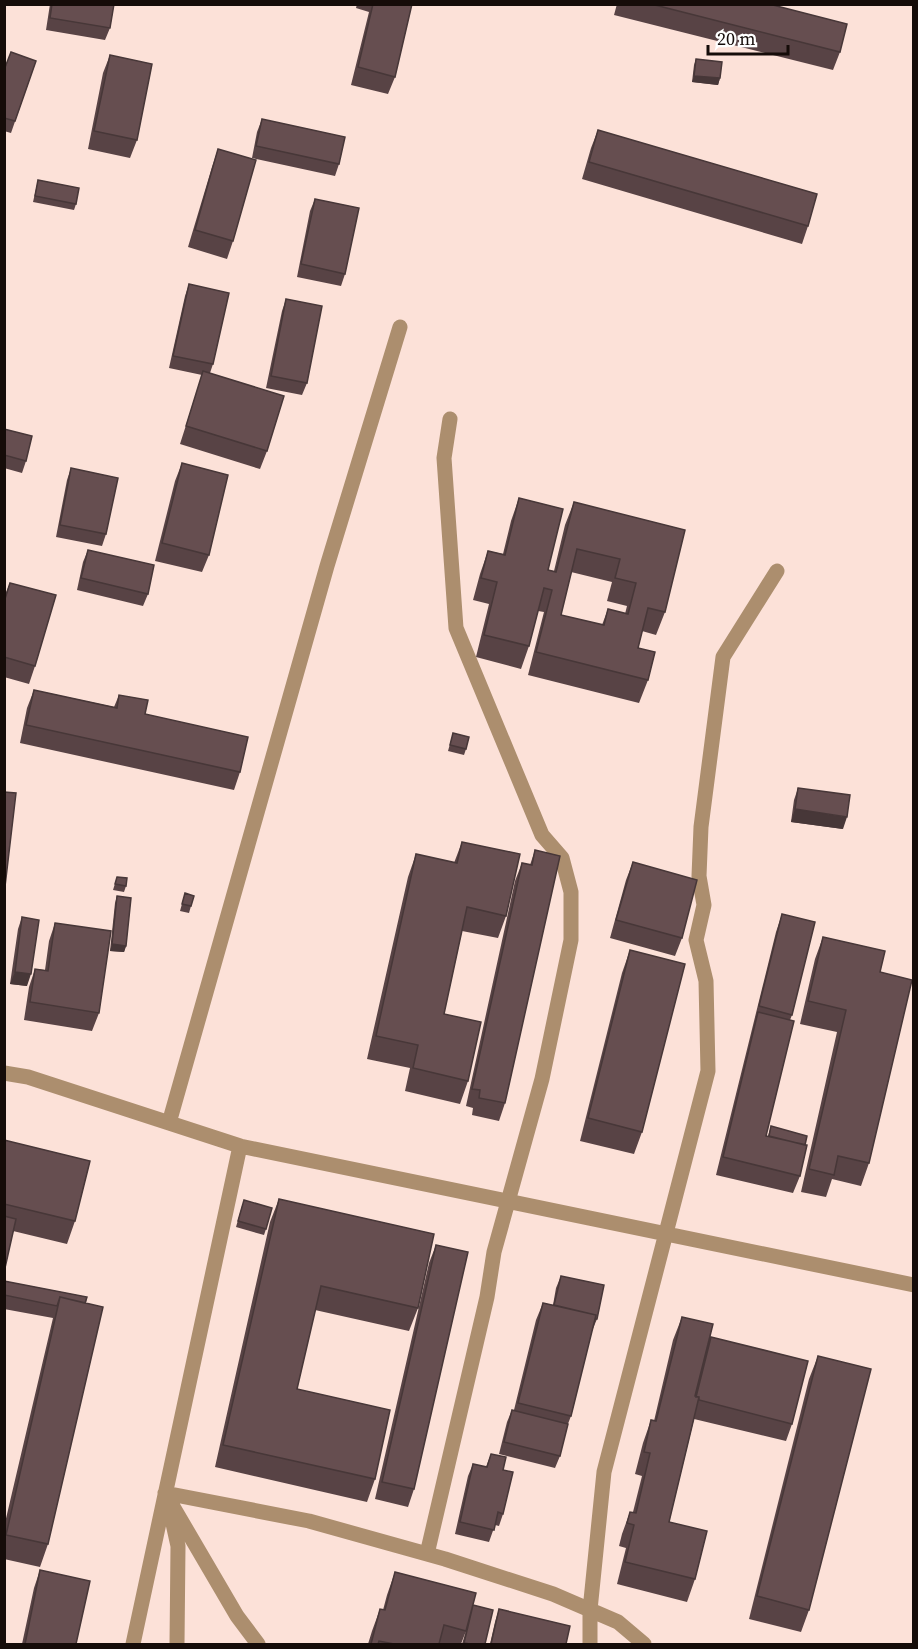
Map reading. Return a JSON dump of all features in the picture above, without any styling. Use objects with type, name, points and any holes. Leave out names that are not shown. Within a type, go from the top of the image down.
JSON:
[{"type":"street","points":[[169,1123],[331,555],[400,327]]},
{"type":"street","points":[[427,1554],[487,1297],[494,1252],[542,1079],[571,940],[571,892],[562,858],[542,835],[456,628],[444,458],[450,419]]},
{"type":"street","points":[[590,1644],[590,1610],[604,1472],[668,1235],[708,1071],[706,981],[696,940],[704,905],[699,876],[700,827],[723,657],[777,571]]},
{"type":"street","points":[[4,1073],[28,1077],[240,1146],[914,1286]]},
{"type":"street","points":[[133,1644],[240,1146]]},
{"type":"street","points":[[165,1492],[309,1521],[427,1554],[553,1594],[618,1622],[644,1644]]},
{"type":"street","points":[[165,1492],[178,1546],[177,1644]]},
{"type":"street","points":[[165,1492],[237,1616],[258,1644]]},
{"type":"building","points":[[52,4],[114,4],[110,28],[50,18]]},
{"type":"building","points":[[373,4],[412,4],[395,77],[358,67]]},
{"type":"building","points":[[651,4],[769,4],[847,24],[840,52]]},
{"type":"building","points":[[11,52],[36,61],[15,121],[4,118],[4,70]]},
{"type":"building","points":[[110,55],[152,64],[137,140],[94,131]]},
{"type":"building","points":[[696,59],[722,62],[720,78],[694,76]]},
{"type":"building","points":[[262,119],[345,137],[339,164],[256,146]]},
{"type":"building","points":[[598,130],[817,194],[808,226],[589,162]]},
{"type":"building","points":[[218,149],[256,160],[233,241],[195,230]]},
{"type":"building","points":[[38,180],[79,188],[76,204],[35,196]]},
{"type":"building","points":[[315,199],[359,208],[345,274],[301,264]]},
{"type":"building","points":[[189,284],[229,293],[213,364],[173,356]]},
{"type":"building","points":[[286,299],[322,306],[307,383],[271,376]]},
{"type":"building","points":[[203,371],[284,396],[267,451],[186,426]]},
{"type":"building","points":[[4,429],[32,436],[26,461],[4,455]]},
{"type":"building","points":[[182,463],[228,475],[209,555],[162,543]]},
{"type":"building","points":[[71,468],[118,478],[106,534],[60,525]]},
{"type":"building","points":[[519,498],[563,509],[548,570],[556,572],[574,502],[685,530],[665,612],[648,608],[638,648],[655,652],[648,680],[536,652],[552,590],[544,588],[529,646],[484,635],[497,582],[481,578],[488,551],[505,555]],"holes":[[[577,549],[620,559],[615,578],[636,583],[628,614],[608,609],[604,625],[561,615]]]},
{"type":"building","points":[[88,550],[154,565],[148,594],[81,578]]},
{"type":"building","points":[[10,583],[56,595],[35,666],[4,657],[4,602]]},
{"type":"building","points":[[34,690],[117,708],[119,695],[148,700],[145,714],[248,737],[240,772],[26,725]]},
{"type":"building","points":[[453,733],[469,737],[466,749],[450,745]]},
{"type":"building","points":[[798,788],[850,795],[847,817],[795,809]]},
{"type":"building","points":[[4,792],[16,793],[4,895]]},
{"type":"building","points":[[462,842],[520,854],[506,916],[467,907],[444,1014],[481,1022],[468,1081],[413,1068],[418,1045],[376,1036],[416,854],[457,863]]},
{"type":"building","points":[[535,850],[560,856],[505,1103],[479,1098],[480,1090],[472,1089],[522,863],[532,865]]},
{"type":"building","points":[[633,862],[697,880],[682,938],[616,920]]},
{"type":"building","points":[[117,877],[127,878],[126,886],[115,884]]},
{"type":"building","points":[[185,893],[194,896],[191,906],[182,904]]},
{"type":"building","points":[[117,896],[131,898],[126,946],[112,944]]},
{"type":"building","points":[[782,914],[815,922],[792,1015],[759,1006]]},
{"type":"building","points":[[22,917],[39,920],[31,974],[15,972]]},
{"type":"building","points":[[55,923],[111,931],[99,1013],[30,1002],[35,969],[48,971]]},
{"type":"building","points":[[823,937],[885,951],[880,972],[912,980],[869,1163],[838,1156],[834,1175],[809,1169],[846,1010],[808,1001]]},
{"type":"building","points":[[630,950],[685,964],[642,1132],[588,1118]]},
{"type":"building","points":[[758,1012],[794,1021],[766,1136],[807,1145],[800,1176],[723,1157]]},
{"type":"building","points":[[771,1126],[807,1136],[805,1145],[769,1136]]},
{"type":"building","points":[[4,1140],[90,1161],[75,1221],[4,1204]]},
{"type":"building","points":[[279,1199],[434,1234],[418,1308],[321,1286],[297,1389],[390,1410],[375,1479],[223,1445]]},
{"type":"building","points":[[244,1200],[272,1208],[266,1229],[238,1221]]},
{"type":"building","points":[[4,1216],[16,1219],[5,1268],[4,1268]]},
{"type":"building","points":[[436,1245],[468,1252],[414,1489],[382,1482]]},
{"type":"building","points":[[561,1276],[604,1285],[597,1319],[595,1319],[596,1315],[554,1305]]},
{"type":"building","points":[[4,1281],[87,1297],[85,1303],[60,1297],[57,1306],[4,1295]]},
{"type":"building","points":[[60,1297],[103,1307],[48,1544],[6,1535]]},
{"type":"building","points":[[543,1303],[596,1315],[571,1416],[518,1403]]},
{"type":"building","points":[[682,1317],[713,1324],[695,1396],[699,1397],[669,1522],[707,1531],[695,1579],[625,1562],[634,1525],[627,1523],[630,1512],[636,1513],[650,1453],[644,1452],[651,1420],[656,1421]]},
{"type":"building","points":[[711,1337],[808,1361],[792,1424],[699,1400],[699,1397],[696,1397]]},
{"type":"building","points":[[818,1356],[871,1369],[809,1610],[757,1596]]},
{"type":"building","points":[[512,1410],[568,1424],[560,1456],[504,1442]]},
{"type":"building","points":[[491,1454],[506,1457],[503,1470],[513,1472],[503,1514],[498,1512],[494,1530],[460,1522],[473,1464],[487,1467]]},
{"type":"building","points":[[40,1570],[90,1581],[76,1644],[25,1644]]},
{"type":"building","points":[[395,1572],[476,1593],[466,1631],[444,1625],[439,1644],[394,1644],[379,1641],[378,1644],[371,1644],[380,1609],[385,1610]]},
{"type":"building","points":[[473,1605],[493,1610],[485,1644],[464,1643]]},
{"type":"building","points":[[499,1609],[570,1626],[566,1644],[491,1644]]}]
